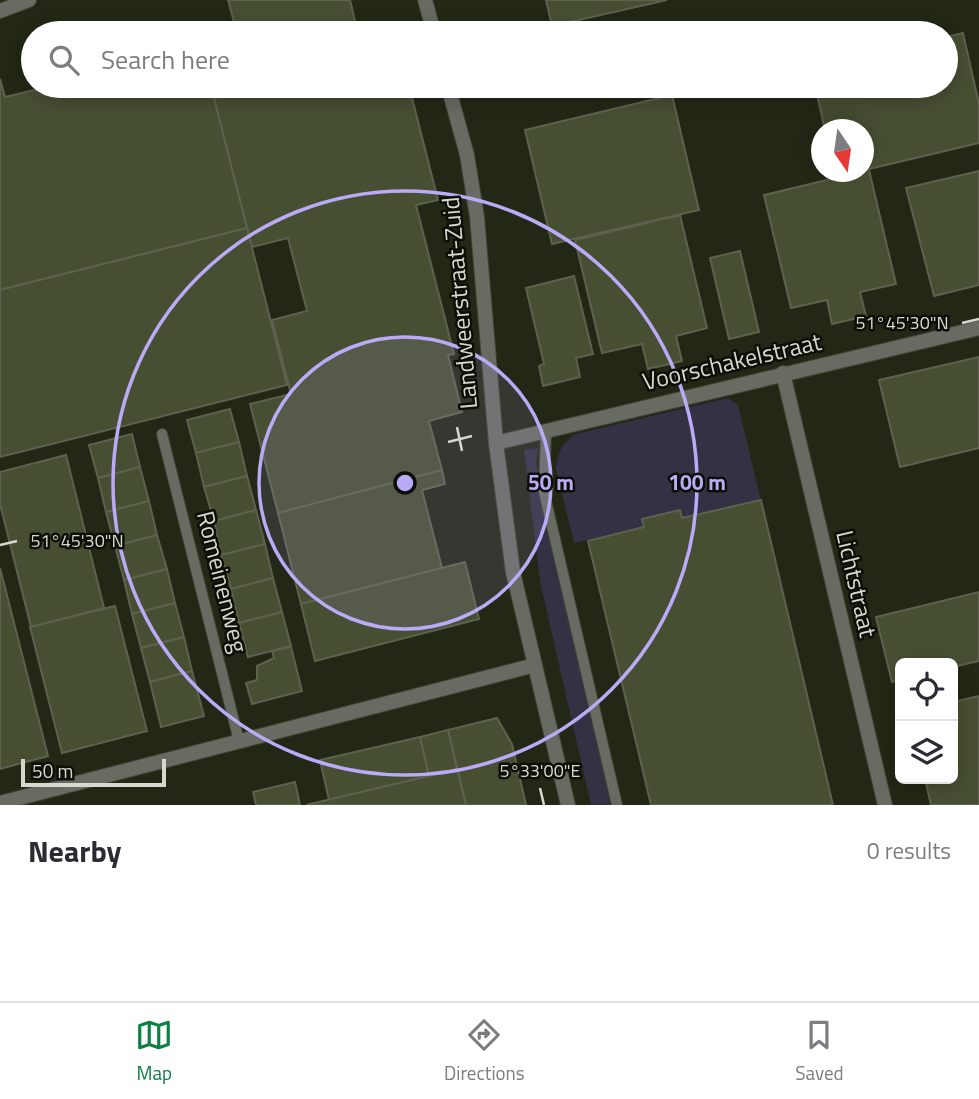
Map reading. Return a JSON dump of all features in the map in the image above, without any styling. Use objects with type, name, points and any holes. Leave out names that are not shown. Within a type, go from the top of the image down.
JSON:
[{"type":"street","points":[[0,11],[29,0]]},
{"type":"street","points":[[425,0],[431,21]]},
{"type":"street","name":"Landweerstraat-Zuid","points":[[451,98],[467,155],[477,217],[496,443],[513,572],[568,805]]},
{"type":"street","name":"Voorschakelstraat","points":[[496,443],[979,328]]},
{"type":"street","name":"Lichtstraat","points":[[783,373],[885,805]]},
{"type":"street","points":[[0,803],[536,665]]},
{"type":"lane","points":[[545,431],[544,492],[617,805]]},
{"type":"lane","name":"Romeinenweg","points":[[162,434],[239,741]]},
{"type":"shaded area","points":[[728,398],[738,405],[761,501],[574,543],[556,469],[559,453],[567,441],[576,434]]},
{"type":"shaded area","points":[[538,448],[536,463],[611,805],[591,805],[540,581],[524,450]]},
{"type":"building","points":[[228,0],[350,0],[355,21],[234,21]]},
{"type":"building","points":[[546,0],[667,0],[574,21],[551,21]]},
{"type":"building","points":[[963,33],[979,104],[979,143],[874,168],[874,119],[822,119],[818,98],[958,98],[958,34]]},
{"type":"building","points":[[0,79],[5,97],[21,93],[21,98],[214,98],[247,228],[0,290]]},
{"type":"building","points":[[214,98],[412,98],[438,200],[416,205],[454,354],[448,355],[462,412],[429,421],[442,470],[278,513],[250,404],[291,394],[272,320],[307,311],[288,238],[252,247]]},
{"type":"building","points":[[659,98],[673,98],[699,210],[552,244],[525,130]]},
{"type":"building","points":[[979,171],[979,285],[934,296],[906,188]]},
{"type":"building","points":[[819,182],[872,182],[896,284],[860,292],[866,316],[832,324],[827,300],[791,308],[764,195]]},
{"type":"building","points":[[680,215],[707,328],[676,336],[682,361],[648,369],[642,344],[602,353],[575,240]]},
{"type":"building","points":[[247,228],[287,385],[0,457],[0,290]]},
{"type":"building","points":[[740,251],[759,332],[729,339],[710,258]]},
{"type":"building","points":[[574,276],[593,354],[576,358],[580,377],[543,386],[539,366],[544,364],[526,288]]},
{"type":"building","points":[[979,357],[979,448],[900,467],[879,380]]},
{"type":"building","points":[[230,409],[239,442],[196,453],[187,420]]},
{"type":"building","points":[[132,434],[140,467],[98,478],[89,445]]},
{"type":"building","points":[[239,442],[247,476],[204,487],[196,453]]},
{"type":"building","points":[[66,455],[104,608],[31,627],[0,504],[0,472]]},
{"type":"building","points":[[140,467],[149,501],[106,512],[98,478]]},
{"type":"building","points":[[442,470],[445,484],[422,490],[442,568],[301,604],[278,513]]},
{"type":"building","points":[[247,476],[256,510],[214,521],[204,487]]},
{"type":"building","points":[[761,500],[833,805],[651,805],[588,541],[644,527],[642,519],[680,510],[682,518]]},
{"type":"building","points":[[149,501],[157,535],[115,546],[106,512]]},
{"type":"building","points":[[256,510],[265,544],[221,555],[214,521]]},
{"type":"building","points":[[157,535],[167,569],[124,580],[115,546]]},
{"type":"building","points":[[265,544],[273,578],[231,589],[221,555]]},
{"type":"building","points":[[465,562],[479,619],[315,661],[301,604]]},
{"type":"building","points":[[0,568],[48,756],[0,769]]},
{"type":"building","points":[[167,569],[175,603],[132,614],[124,580]]},
{"type":"building","points":[[273,578],[282,612],[239,623],[231,589]]},
{"type":"building","points":[[979,592],[979,661],[958,666],[958,658],[895,658],[895,681],[892,682],[876,617]]},
{"type":"building","points":[[175,603],[184,637],[141,648],[132,614]]},
{"type":"building","points":[[115,606],[147,731],[62,753],[30,627]]},
{"type":"building","points":[[282,612],[291,646],[248,657],[239,623]]},
{"type":"building","points":[[184,637],[192,671],[150,682],[141,648]]},
{"type":"building","points":[[291,647],[302,691],[252,704],[246,683],[257,680],[257,666],[274,658],[272,651]]},
{"type":"building","points":[[192,671],[204,716],[161,727],[150,682]]},
{"type":"building","points":[[979,696],[979,805],[931,805],[926,784],[958,784],[958,701]]},
{"type":"building","points":[[497,718],[512,744],[526,805],[466,805],[448,730]]},
{"type":"building","points":[[448,730],[457,769],[429,776],[420,737]]},
{"type":"building","points":[[420,737],[429,776],[329,800],[320,760]]},
{"type":"building","points":[[457,769],[466,805],[306,805],[429,776]]},
{"type":"building","points":[[295,782],[300,805],[256,805],[253,792]]}]
